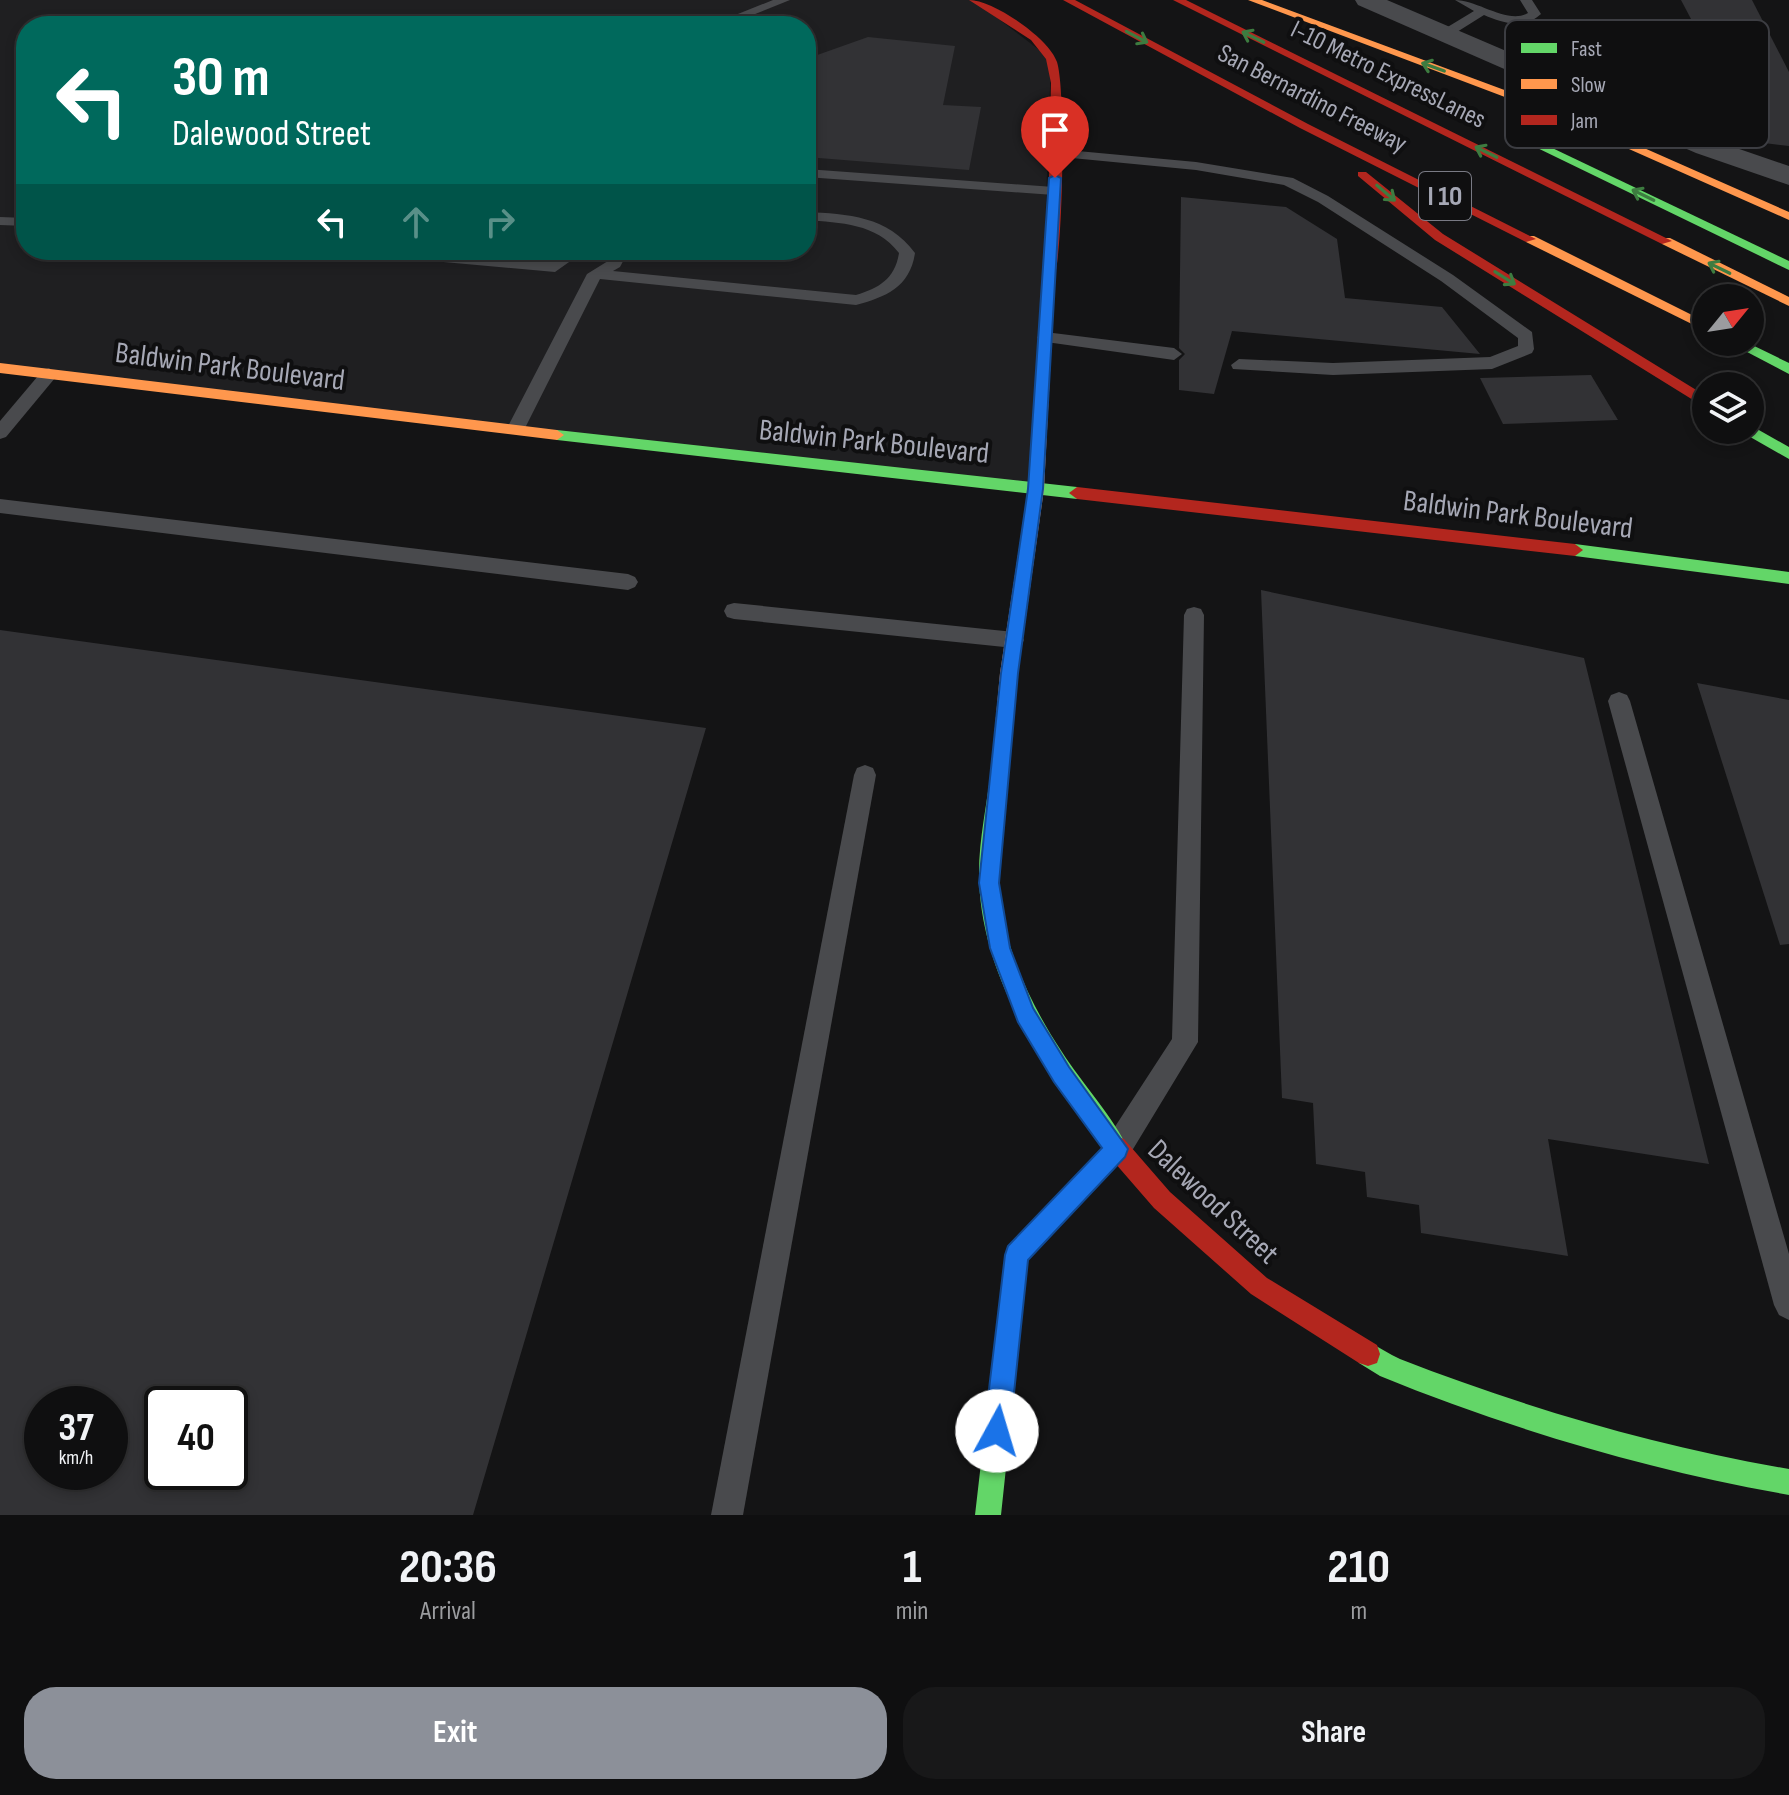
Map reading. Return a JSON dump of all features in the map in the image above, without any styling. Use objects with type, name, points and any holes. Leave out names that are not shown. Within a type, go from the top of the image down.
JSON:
[{"type":"main road","name":"Dalewood Street","points":[[974,0],[1035,38],[1051,59],[1056,83],[1056,153],[1036,489],[1014,640],[989,883],[1000,948],[1025,1014],[1061,1074],[1117,1149],[1162,1200],[1259,1286],[1389,1367],[1544,1424],[1714,1469],[1789,1482]]},
{"type":"main road","name":"San Bernardino Freeway","points":[[1068,0],[1304,126],[1692,320]]},
{"type":"main road","name":"I-10 Metro ExpressLanes","points":[[1178,0],[1789,302]]},
{"type":"main road","name":"San Bernardino Freeway","points":[[1242,0],[1382,68]]},
{"type":"main road","points":[[1253,0],[1505,94]]},
{"type":"main road","points":[[1304,126],[1439,237],[1692,394]]},
{"type":"main road","points":[[1546,148],[1789,266]]},
{"type":"main road","points":[[1635,148],[1789,216]]},
{"type":"main road","points":[[1518,211],[1585,266]]},
{"type":"main road","points":[[1763,356],[1789,369]]},
{"type":"main road","name":"Baldwin Park Boulevard","points":[[0,368],[515,430],[1524,543],[1789,578]]},
{"type":"main road","points":[[1764,439],[1789,454]]},
{"type":"main road","points":[[988,1515],[1017,1255],[1117,1149]]},
{"type":"street","points":[[1367,0],[1505,60]]},
{"type":"street","points":[[1709,148],[1789,176]]},
{"type":"lane","points":[[741,16],[784,0]]},
{"type":"lane","points":[[1461,0],[1507,20]]},
{"type":"lane","points":[[1525,20],[1535,14],[1526,0]]},
{"type":"lane","points":[[1445,34],[1484,10]]},
{"type":"lane","points":[[1056,153],[1196,166],[1288,181],[1323,199],[1447,278],[1526,336],[1528,343],[1526,349],[1492,363],[1333,369],[1239,365]]},
{"type":"lane","points":[[816,174],[1054,191]]},
{"type":"lane","points":[[595,274],[856,300],[887,292],[906,268],[907,253],[888,232],[870,224],[816,217]]},
{"type":"lane","points":[[477,260],[555,267],[564,260]]},
{"type":"lane","points":[[515,430],[595,274],[615,264],[617,260]]},
{"type":"lane","points":[[1045,337],[1174,354]]},
{"type":"lane","points":[[0,433],[49,374]]},
{"type":"lane","points":[[0,506],[628,582]]},
{"type":"lane","points":[[734,611],[1014,640]]},
{"type":"lane","points":[[1117,1149],[1185,1042],[1194,615]]},
{"type":"lane","points":[[1619,701],[1789,1305]]},
{"type":"lane","points":[[727,1515],[865,775]]},
{"type":"shaded area","points":[[0,0],[974,0],[1051,59],[1036,489],[0,368]]},
{"type":"building","points":[[1681,0],[1752,0],[1762,20],[1692,20]]},
{"type":"building","points":[[1769,33],[1789,72],[1789,146],[1769,144]]},
{"type":"building","points":[[868,37],[955,46],[943,105],[981,107],[969,170],[816,158],[816,55]]},
{"type":"building","points":[[1181,197],[1286,207],[1337,239],[1345,298],[1442,307],[1480,354],[1232,331],[1214,394],[1179,390],[1179,360],[1185,354],[1179,348]]},
{"type":"building","points":[[1591,375],[1618,420],[1503,424],[1480,378]]},
{"type":"building","points":[[1261,590],[1584,658],[1709,1164],[1548,1139],[1568,1256],[1421,1233],[1419,1205],[1367,1197],[1365,1172],[1316,1164],[1313,1103],[1282,1098]]},
{"type":"building","points":[[0,630],[706,728],[473,1515],[0,1515]]},
{"type":"building","points":[[1697,683],[1789,700],[1789,944],[1780,945]]},
{"type":"traffic: fast","points":[[1546,148],[1789,266]]},
{"type":"traffic: fast","points":[[1763,356],[1789,369]]},
{"type":"traffic: fast","points":[[557,435],[1077,493]]},
{"type":"traffic: fast","points":[[1764,439],[1789,454]]},
{"type":"traffic: fast","points":[[1575,550],[1789,578]]},
{"type":"traffic: fast","points":[[1000,770],[988,873],[995,924],[1005,960],[1018,993],[1052,1056],[1116,1147]]},
{"type":"traffic: fast","points":[[988,1515],[1017,1255],[1117,1149]]},
{"type":"traffic: fast","points":[[1368,1354],[1389,1367],[1544,1424],[1714,1469],[1789,1482]]},
{"type":"traffic: slow","points":[[1253,0],[1505,94]]},
{"type":"traffic: slow","points":[[1635,148],[1789,216]]},
{"type":"traffic: slow","points":[[1530,239],[1692,320]]},
{"type":"traffic: slow","points":[[1666,241],[1789,302]]},
{"type":"traffic: slow","points":[[1000,770],[1009,673],[1036,489],[1049,276]]},
{"type":"traffic: slow","points":[[0,368],[557,435]]},
{"type":"traffic: jam","points":[[974,0],[1035,38],[1051,59],[1056,83],[1055,178],[1049,276]]},
{"type":"traffic: jam","points":[[1068,0],[1304,126],[1530,239]]},
{"type":"traffic: jam","points":[[1178,0],[1666,241]]},
{"type":"traffic: jam","points":[[1362,174],[1439,237],[1692,394]]},
{"type":"traffic: jam","points":[[1077,493],[1575,550]]},
{"type":"traffic: jam","points":[[1116,1147],[1162,1200],[1259,1286],[1368,1354]]},
{"type":"route","points":[[997,1431],[1017,1255],[1117,1149],[1061,1074],[1025,1014],[1000,948],[989,883],[1009,673],[1036,489],[1055,178]]}]
